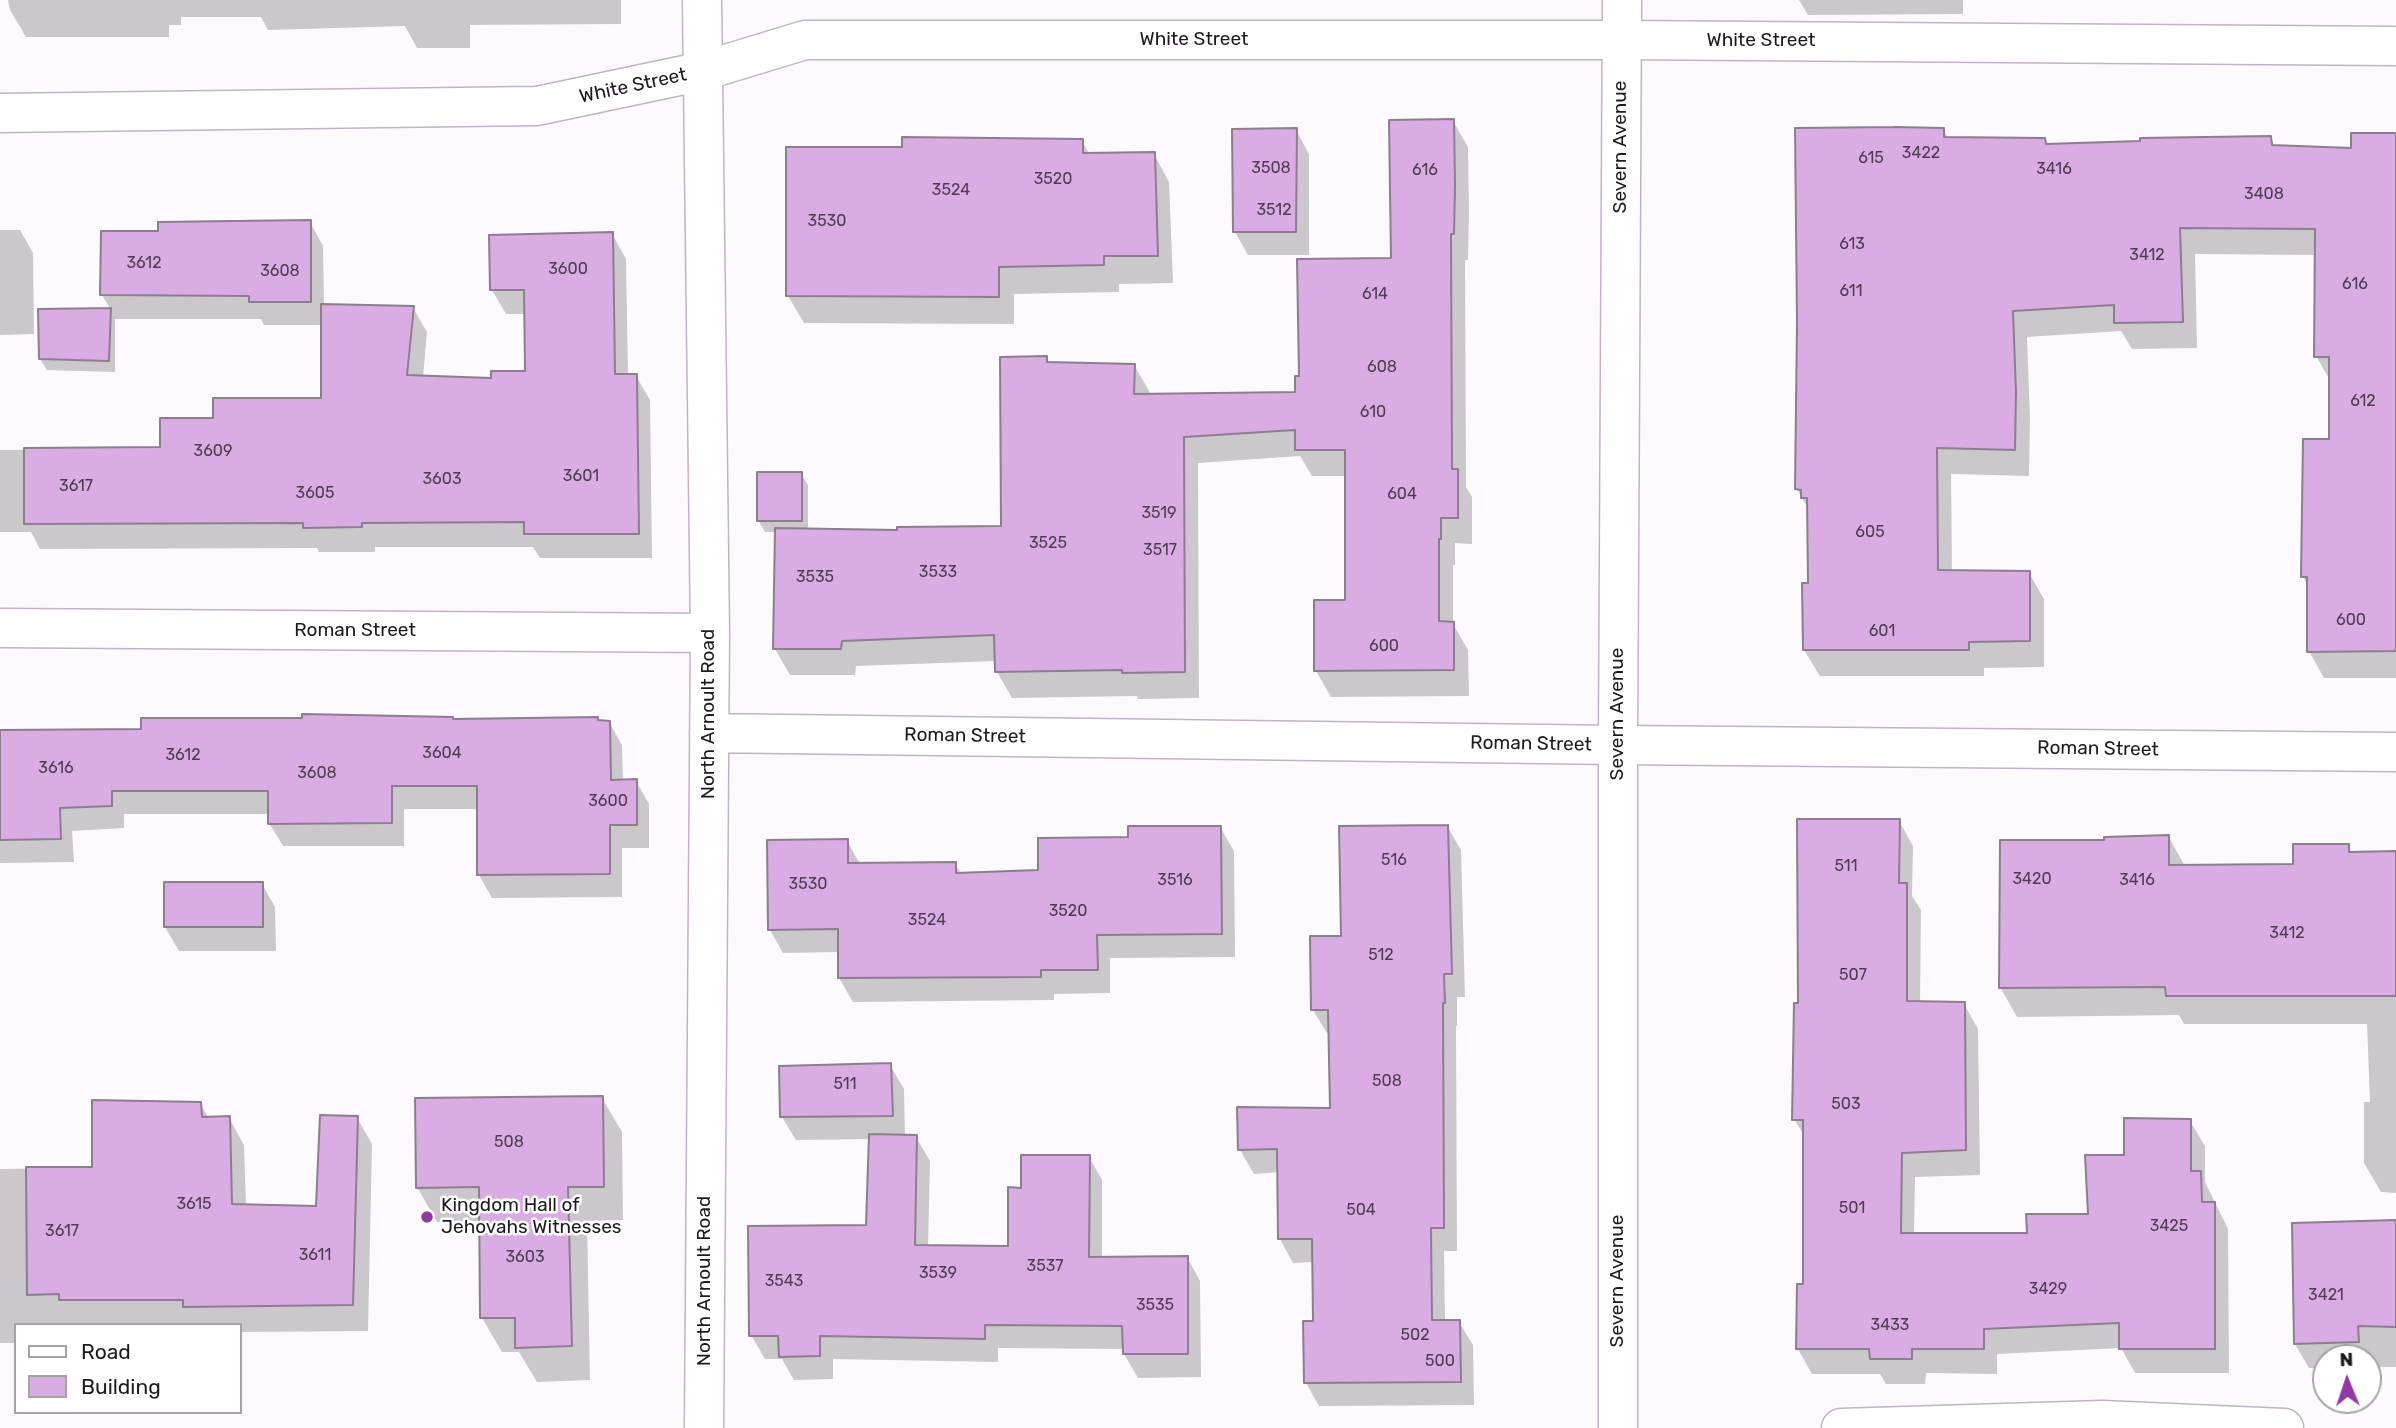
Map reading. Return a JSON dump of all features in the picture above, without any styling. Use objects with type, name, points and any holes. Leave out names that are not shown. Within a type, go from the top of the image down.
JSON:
[{"type":"street","name":"North Arnoult Road","points":[[702,0],[710,633],[704,1428]]},
{"type":"street","name":"Severn Avenue","points":[[1618,1428],[1622,0]]},
{"type":"street","name":"White Street","points":[[0,113],[537,106],[703,71],[805,40],[1622,40],[2396,46]]},
{"type":"street","name":"Roman Street","points":[[0,628],[710,633]]},
{"type":"street","name":"Roman Street","points":[[709,733],[2396,752]]},
{"type":"street","points":[[1840,1428],[2102,1420],[2284,1428]]},
{"type":"building","points":[[1454,119],[1454,234],[1451,234],[1452,469],[1458,469],[1458,518],[1441,518],[1439,621],[1454,622],[1454,670],[1314,671],[1314,600],[1345,600],[1345,450],[1295,450],[1295,430],[1184,437],[1185,672],[995,672],[994,635],[842,641],[841,649],[773,649],[775,528],[897,530],[897,527],[1001,526],[1000,357],[1047,356],[1047,362],[1135,364],[1134,394],[1295,392],[1295,376],[1299,376],[1297,259],[1391,258],[1389,120]]},
{"type":"building","points":[[1297,128],[1296,232],[1233,232],[1232,129]]},
{"type":"building","points":[[1795,128],[1944,128],[1944,137],[2045,138],[2046,144],[2140,141],[2140,138],[2271,136],[2272,145],[2351,148],[2351,133],[2396,133],[2396,651],[2307,652],[2307,577],[2301,577],[2303,439],[2329,439],[2329,357],[2314,357],[2315,229],[2180,228],[2183,322],[2114,323],[2114,305],[2013,311],[2015,450],[1937,448],[1938,570],[2030,571],[2030,641],[1969,642],[1969,650],[1803,650],[1802,583],[1808,583],[1807,498],[1801,498],[1801,490],[1795,489]]},
{"type":"building","points":[[902,137],[1083,139],[1083,153],[1155,152],[1158,256],[1104,256],[1104,265],[999,267],[999,297],[786,296],[786,147],[902,147]]},
{"type":"building","points":[[311,220],[311,302],[249,302],[249,296],[100,295],[101,231],[158,231],[158,222]]},
{"type":"building","points":[[613,232],[615,374],[637,374],[639,534],[524,534],[524,522],[362,523],[362,527],[303,528],[303,523],[24,524],[24,448],[160,447],[160,418],[213,418],[213,398],[321,398],[321,304],[414,306],[407,375],[491,378],[491,371],[525,371],[524,290],[490,290],[489,235]]},
{"type":"building","points":[[111,308],[109,361],[39,359],[38,309]]},
{"type":"building","points":[[757,472],[802,472],[802,521],[757,521]]},
{"type":"building","points":[[302,714],[453,719],[598,717],[598,720],[610,721],[611,780],[637,779],[637,825],[610,825],[610,874],[477,875],[477,786],[392,786],[392,823],[268,824],[268,791],[112,791],[112,806],[60,808],[61,839],[0,840],[0,730],[141,729],[141,718],[302,718]]},
{"type":"building","points":[[1797,819],[1900,819],[1899,883],[1907,883],[1907,1001],[1965,1002],[1966,1150],[1902,1153],[1901,1233],[2027,1233],[2026,1214],[2088,1214],[2085,1155],[2124,1155],[2124,1118],[2191,1119],[2191,1171],[2201,1171],[2202,1202],[2215,1202],[2215,1349],[2119,1349],[2119,1323],[1984,1329],[1984,1349],[1912,1349],[1912,1359],[1870,1359],[1869,1349],[1796,1349],[1797,1284],[1803,1284],[1803,1120],[1792,1120],[1794,1003],[1798,1003]]},
{"type":"building","points":[[1448,825],[1452,974],[1444,974],[1443,1003],[1444,1228],[1431,1228],[1432,1320],[1460,1320],[1461,1382],[1304,1383],[1303,1321],[1313,1321],[1312,1239],[1278,1239],[1277,1149],[1238,1150],[1237,1107],[1330,1108],[1328,1010],[1311,1010],[1310,936],[1341,936],[1339,826]]},
{"type":"building","points":[[1128,826],[1221,826],[1222,934],[1097,935],[1098,970],[1041,970],[1041,977],[838,978],[838,929],[768,930],[767,840],[848,839],[848,863],[956,862],[956,873],[1038,870],[1038,838],[1128,837]]},
{"type":"building","points":[[2169,835],[2169,865],[2293,864],[2293,844],[2349,844],[2349,852],[2396,851],[2396,996],[2166,996],[2165,987],[1999,988],[2000,840],[2104,840],[2104,837]]},
{"type":"building","points":[[164,882],[263,882],[263,927],[164,927]]},
{"type":"building","points":[[891,1063],[893,1116],[780,1117],[779,1066]]},
{"type":"building","points":[[603,1096],[604,1187],[568,1187],[572,1346],[515,1348],[515,1318],[480,1318],[479,1187],[416,1188],[415,1098]]},
{"type":"building","points":[[92,1100],[201,1102],[202,1117],[230,1116],[232,1204],[316,1206],[320,1115],[358,1116],[353,1305],[183,1307],[183,1300],[59,1300],[59,1294],[27,1295],[26,1167],[92,1167]]},
{"type":"building","points":[[869,1134],[917,1135],[915,1245],[1008,1246],[1008,1187],[1021,1188],[1021,1155],[1090,1155],[1089,1257],[1188,1256],[1188,1354],[1123,1354],[1122,1326],[985,1325],[985,1339],[820,1336],[820,1356],[779,1357],[778,1336],[749,1336],[748,1226],[866,1225]]},
{"type":"building","points":[[2396,1220],[2396,1327],[2358,1326],[2359,1342],[2294,1344],[2292,1223]]},
{"type":"place","name":"Kingdom Hall of Jehovahs Witnesses","points":[[427,1217]]}]
